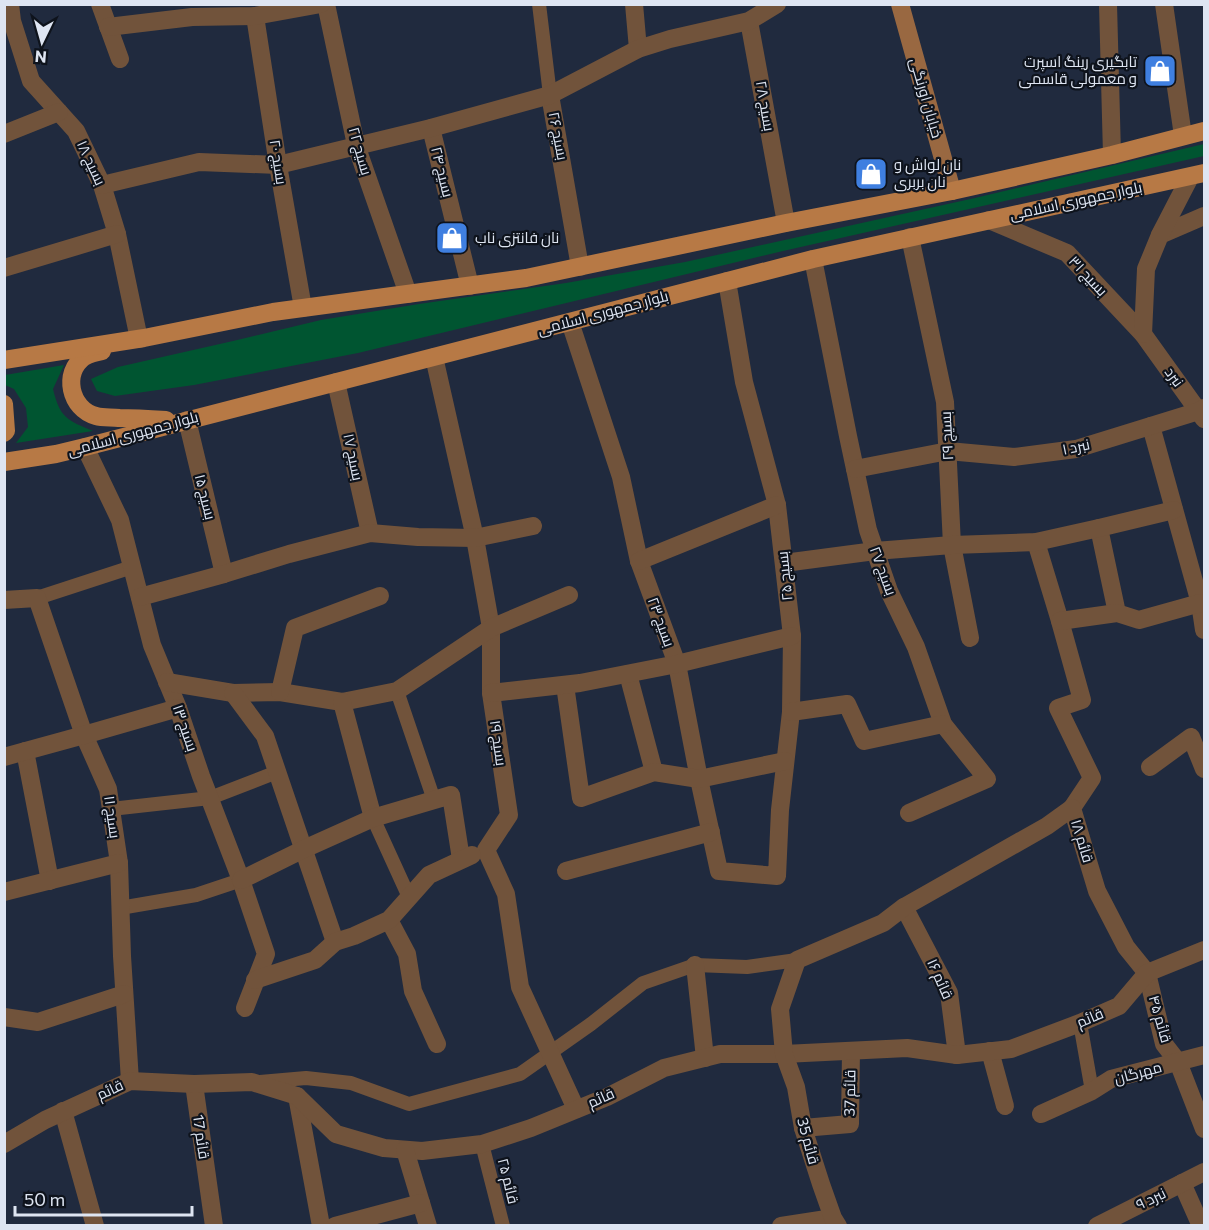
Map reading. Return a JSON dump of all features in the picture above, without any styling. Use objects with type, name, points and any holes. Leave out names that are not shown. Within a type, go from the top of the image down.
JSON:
[{"type":"main road","points":[[4,360],[141,338],[273,312],[526,278],[786,223],[952,191],[1112,155],[1204,131]]},
{"type":"main road","name":"بلوار جمهوری اسلامی","points":[[4,462],[85,447],[813,259],[1197,175]]},
{"type":"main road","points":[[141,338],[86,356],[77,365],[72,375],[71,387],[74,399],[83,409],[95,416],[187,420]]},
{"type":"main road","points":[[4,404],[6,431],[4,433]]},
{"type":"street","points":[[100,4],[120,59]]},
{"type":"street","points":[[108,27],[192,17],[215,11],[255,16],[292,7],[321,4]]},
{"type":"street","name":"بسیج ۲۲","points":[[326,4],[356,145],[408,294]]},
{"type":"street","points":[[634,4],[638,49]]},
{"type":"street","points":[[102,185],[199,162],[278,165],[431,128],[550,95],[638,49],[670,39],[749,21],[777,4]]},
{"type":"street","name":"خیابان اورنگی","points":[[900,4],[952,191]]},
{"type":"street","points":[[1108,4],[1112,155]]},
{"type":"street","points":[[1164,4],[1183,136]]},
{"type":"street","name":"بسیج ۱۸","points":[[9,16],[31,81],[76,131],[102,185],[117,234],[141,338]]},
{"type":"street","name":"بسیج ۲۰","points":[[255,16],[303,308]]},
{"type":"street","name":"بسیج ۲۸","points":[[749,21],[786,223]]},
{"type":"street","name":"بسیج ۲۶","points":[[550,95],[580,267]]},
{"type":"street","points":[[4,134],[59,112]]},
{"type":"street","name":"بسیج ۲۴","points":[[431,128],[470,286]]},
{"type":"street","points":[[1143,334],[1146,269],[1160,235],[1197,175]]},
{"type":"street","points":[[1160,235],[1204,216]]},
{"type":"street","name":"بسیج ۳۱","points":[[989,220],[1067,253],[1143,334]]},
{"type":"street","points":[[4,268],[117,234]]},
{"type":"street","name":"بسیج ۲۹","points":[[910,237],[945,402],[952,545],[970,638]]},
{"type":"street","name":"بسیج ۲۷","points":[[813,259],[855,469],[868,530],[875,551],[889,591],[916,647],[943,724],[987,778],[909,813]]},
{"type":"street","name":"بسیج ۲۵","points":[[727,281],[744,382],[777,505],[792,636],[791,712],[780,810],[777,876]]},
{"type":"street","name":"بسیج ۲۳","points":[[570,322],[621,477],[639,561],[677,664],[719,871],[777,876]]},
{"type":"street","name":"نبرد","points":[[1143,334],[1203,413]]},
{"type":"street","name":"بسیج ۱۹","points":[[434,357],[475,538],[491,628],[490,693],[509,816],[486,850]]},
{"type":"street","name":"بسیج ۱۷","points":[[336,382],[370,533]]},
{"type":"street","name":"نبرد ۱","points":[[855,469],[948,451],[1014,457],[1076,449],[1150,426],[1203,413]]},
{"type":"street","name":"بسیج ۱۵","points":[[187,420],[224,574]]},
{"type":"street","points":[[1150,426],[1174,510],[1198,573],[1204,630]]},
{"type":"street","name":"بسیج ۱۳","points":[[85,447],[120,520],[152,645],[178,708],[266,954],[244,1008]]},
{"type":"street","points":[[639,561],[777,505]]},
{"type":"street","points":[[784,563],[875,551],[1036,542],[1174,510]]},
{"type":"street","points":[[140,597],[370,533],[475,538],[533,526]]},
{"type":"street","points":[[1099,528],[1117,613]]},
{"type":"street","points":[[1036,542],[1060,621],[1117,613],[1139,620],[1200,603]]},
{"type":"street","points":[[167,682],[233,693],[280,692],[342,702],[397,691],[491,628],[569,595]]},
{"type":"street","points":[[280,692],[295,628],[380,596]]},
{"type":"street","points":[[4,600],[37,598]]},
{"type":"street","name":"بسیج ۱۱","points":[[37,598],[84,735],[108,789],[119,863],[130,1081]]},
{"type":"street","name":"قائم ۱۸","points":[[1060,621],[1082,700],[1058,708],[1092,777],[1072,808],[1096,891],[1126,947],[1148,973]]},
{"type":"street","points":[[490,693],[580,683],[677,664],[792,636]]},
{"type":"street","points":[[627,674],[654,772]]},
{"type":"street","points":[[565,684],[581,798],[654,772],[699,779],[785,761]]},
{"type":"street","points":[[233,693],[266,736],[335,942]]},
{"type":"street","points":[[342,702],[373,818]]},
{"type":"street","points":[[791,712],[847,704],[864,741],[943,724]]},
{"type":"street","points":[[4,757],[178,708]]},
{"type":"street","points":[[1150,767],[1191,737],[1204,769]]},
{"type":"street","points":[[25,752],[50,881]]},
{"type":"street","points":[[241,880],[373,818],[451,795],[461,859]]},
{"type":"street","points":[[784,1054],[780,1009],[797,960],[883,923],[904,907],[1047,826],[1072,808]]},
{"type":"street","points":[[566,871],[711,832]]},
{"type":"street","points":[[255,980],[315,960],[335,942],[389,920],[429,875],[486,850],[506,894],[520,987],[576,1109]]},
{"type":"street","points":[[4,892],[119,863]]},
{"type":"street","name":"قائم ۱۶","points":[[904,907],[950,993],[957,1055]]},
{"type":"street","points":[[389,920],[407,954],[413,991],[437,1044]]},
{"type":"street","name":"قائم","points":[[4,1144],[45,1120],[130,1081],[194,1084],[252,1082],[297,1096],[336,1134],[384,1148],[422,1151],[482,1144],[531,1128],[607,1097],[664,1068],[720,1054],[784,1054],[907,1048],[957,1055],[1011,1049],[1119,1006],[1148,973],[1204,950]]},
{"type":"street","points":[[695,964],[705,1058]]},
{"type":"street","name":"قائم ۴۵","points":[[1148,973],[1164,1044],[1178,1062],[1204,1129]]},
{"type":"street","points":[[4,1017],[38,1022],[124,994]]},
{"type":"street","name":"قائم 37","points":[[803,1128],[850,1124],[851,1051]]},
{"type":"street","points":[[990,1052],[1005,1106]]},
{"type":"street","name":"قائم 35","points":[[784,1054],[796,1087],[803,1128],[836,1222]]},
{"type":"street","name":"مهرگان","points":[[1041,1114],[1092,1092],[1111,1079],[1204,1055]]},
{"type":"street","name":"قائم 17","points":[[194,1084],[214,1226]]},
{"type":"street","points":[[297,1096],[321,1226]]},
{"type":"street","points":[[63,1112],[95,1226]]},
{"type":"street","points":[[405,1150],[428,1226]]},
{"type":"street","name":"نبرد ۹","points":[[1097,1226],[1204,1172]]},
{"type":"street","points":[[1182,1183],[1201,1226]]},
{"type":"street","points":[[335,1226],[421,1203]]},
{"type":"street","points":[[781,1226],[836,1222]]},
{"type":"lane","name":"بسیج ۲۶","points":[[539,4],[550,95]]},
{"type":"lane","points":[[37,598],[132,567]]},
{"type":"lane","points":[[397,691],[434,800]]},
{"type":"lane","points":[[111,809],[210,798],[277,772]]},
{"type":"lane","points":[[373,818],[409,897]]},
{"type":"lane","points":[[120,908],[196,895],[241,880]]},
{"type":"lane","points":[[252,1082],[306,1078],[351,1083],[410,1104],[520,1074],[643,983],[695,964],[747,967],[797,960]]},
{"type":"lane","points":[[1080,1023],[1092,1092]]},
{"type":"lane","name":"قائم ۲۵","points":[[482,1144],[502,1226]]},
{"type":"green space","points":[[1204,144],[1204,156],[783,251],[358,353],[194,385],[115,396],[97,391],[91,379],[118,367],[321,320],[566,283],[685,262],[975,198]]},
{"type":"green space","points":[[64,365],[53,389],[59,406],[71,421],[93,431],[16,443],[28,427],[26,408],[14,389],[5,385],[5,375]]},
{"type":"place","name":"تابگیری رینگ اسپرت و معمولی قاسمی","points":[[1160,71]]},
{"type":"place","name":"نان لواش و نان بربری","points":[[871,174]]},
{"type":"place","name":"نان فانتزی ناب","points":[[452,238]]}]
